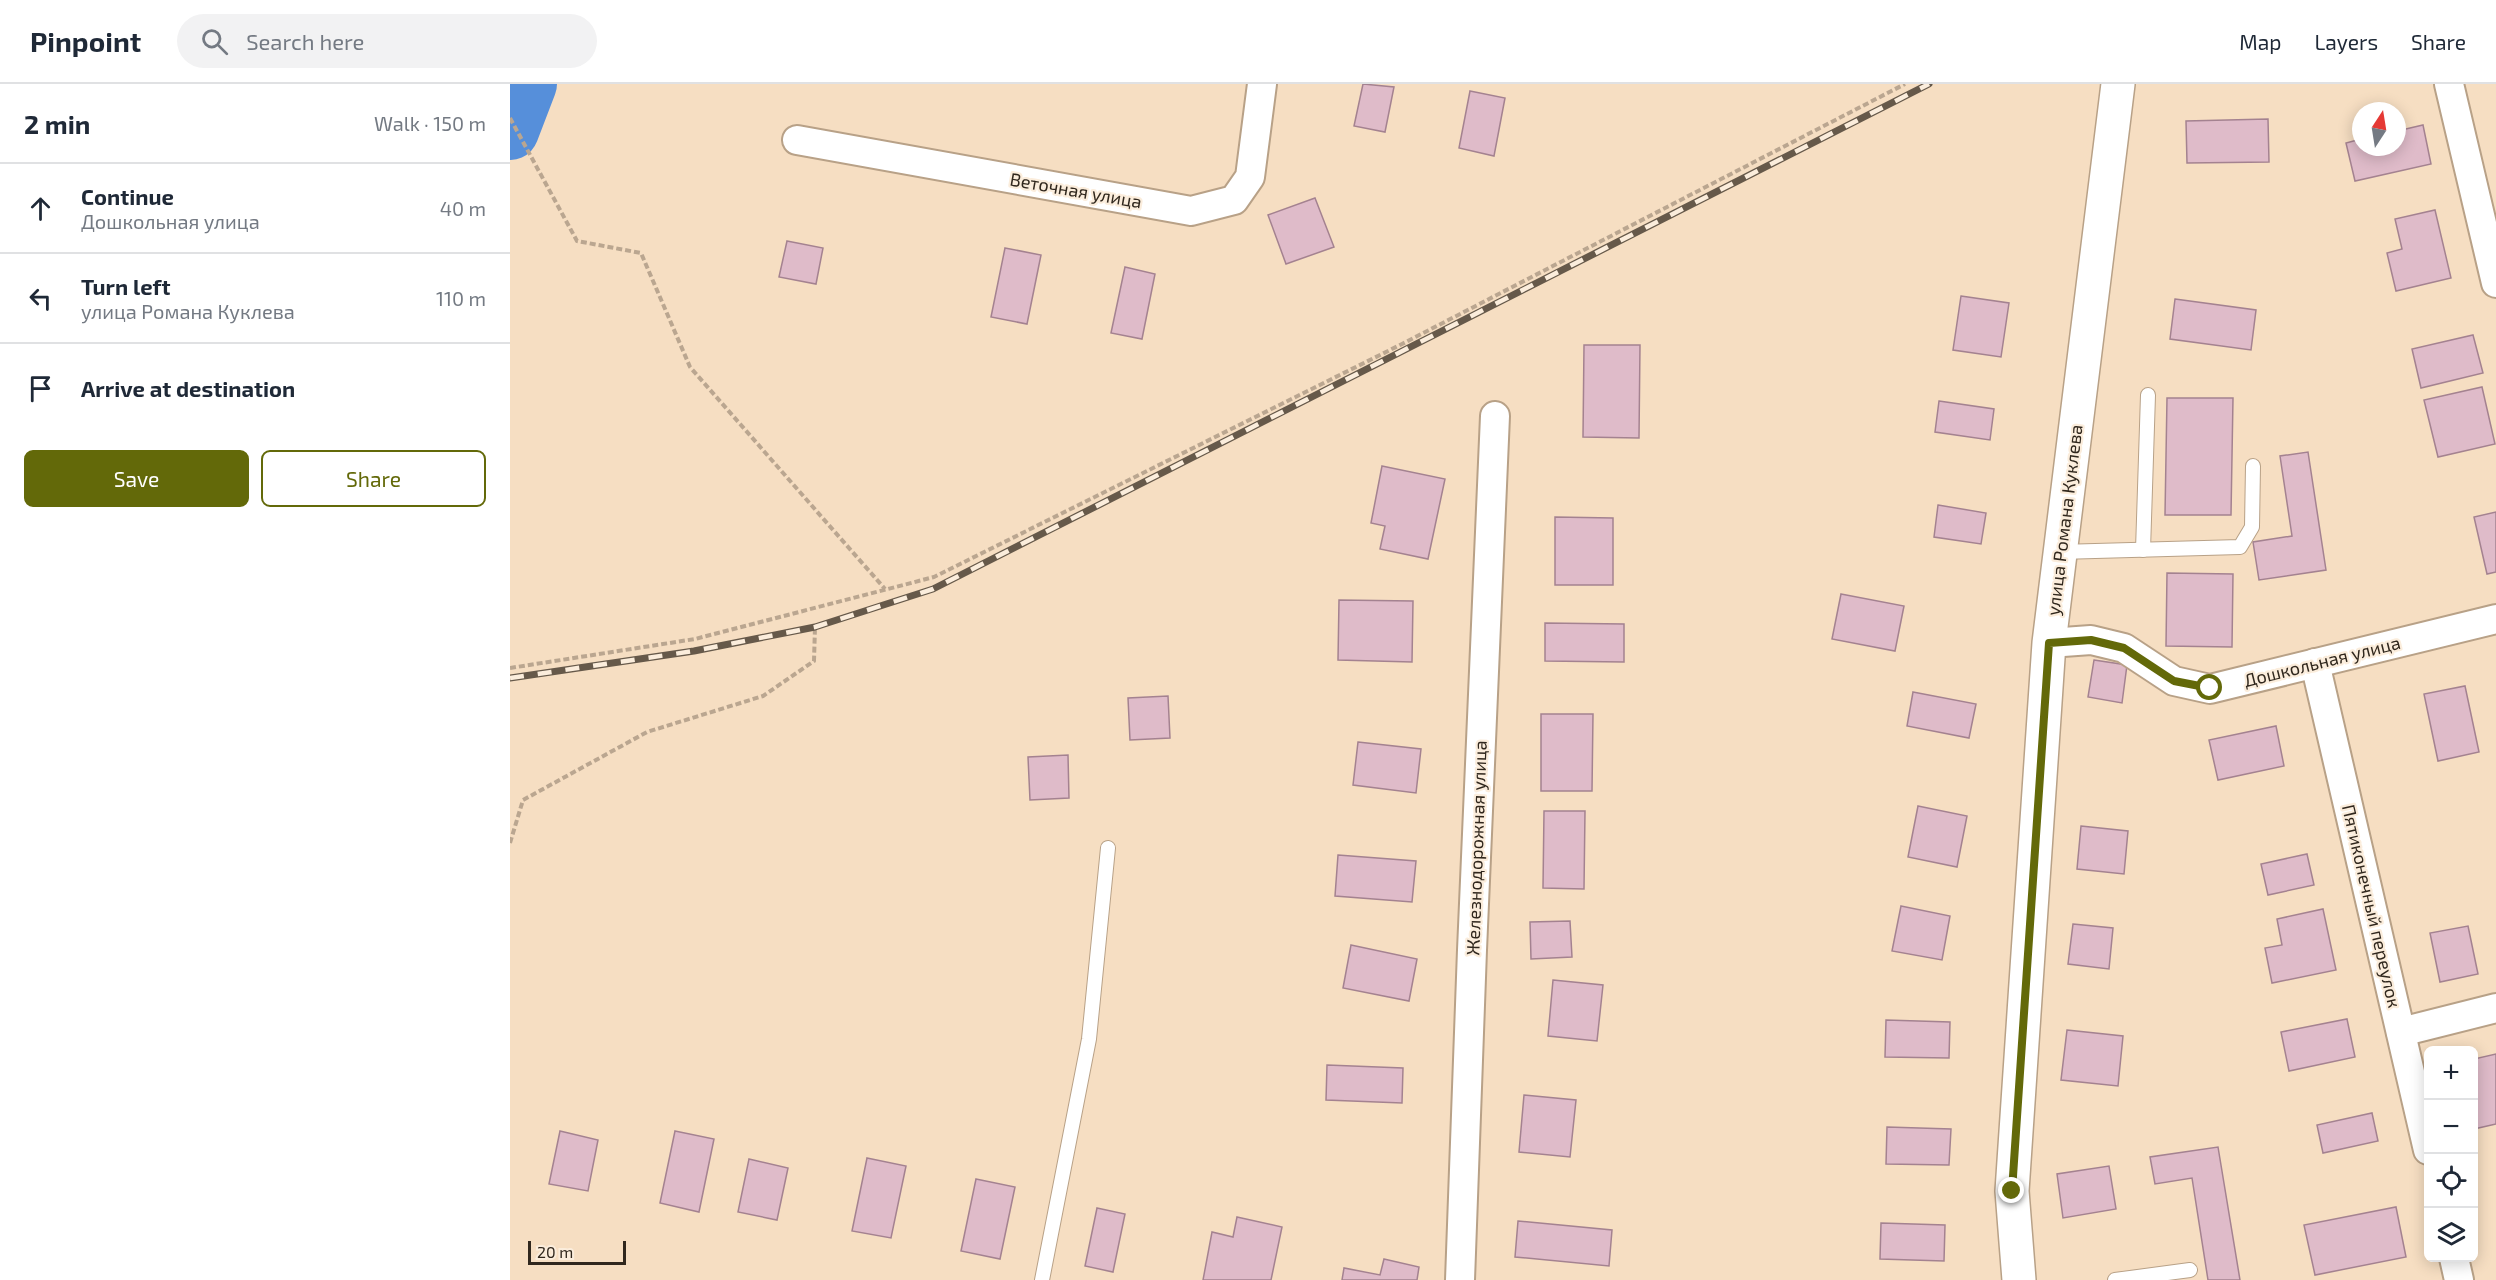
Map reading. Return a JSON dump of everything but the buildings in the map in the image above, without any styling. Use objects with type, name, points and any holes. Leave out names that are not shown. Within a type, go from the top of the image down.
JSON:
[{"type":"street","name":"Веточная улица","points":[[797,140],[1191,211],[1234,200],[1250,177],[1262,84]]},
{"type":"street","name":"улица Романа Куклева","points":[[2019,1280],[2012,1191],[2049,643],[2118,84]]},
{"type":"street","points":[[2449,84],[2496,283]]},
{"type":"street","name":"Железнодорожная улица","points":[[1460,1280],[1495,416]]},
{"type":"street","name":"Дошкольная улица","points":[[2049,643],[2091,640],[2124,648],[2174,681],[2210,688],[2496,619]]},
{"type":"street","name":"Пятиконечный переулок","points":[[2315,663],[2424,1133]]},
{"type":"street","points":[[2401,1032],[2496,1008]]},
{"type":"street","points":[[2455,1262],[2459,1280]]},
{"type":"lane","points":[[2143,550],[2148,395]]},
{"type":"lane","points":[[2059,552],[2240,547],[2252,527],[2253,466]]},
{"type":"lane","points":[[1042,1280],[1089,1039],[1108,848]]},
{"type":"lane","points":[[2115,1280],[2190,1270]]},
{"type":"path","points":[[510,668],[695,639],[933,577],[1402,344],[1905,84]]},
{"type":"path","points":[[510,118],[577,241],[641,253],[690,367],[885,589]]},
{"type":"path","points":[[510,843],[523,800],[647,732],[763,696],[814,661],[815,627]]},
{"type":"waterway","points":[[510,131],[528,84]]},
{"type":"railway","points":[[510,678],[694,651],[815,627],[933,589],[1929,84]]},
{"type":"route","points":[[2012,1191],[2049,643],[2091,640],[2124,648],[2174,681],[2210,688]]}]
